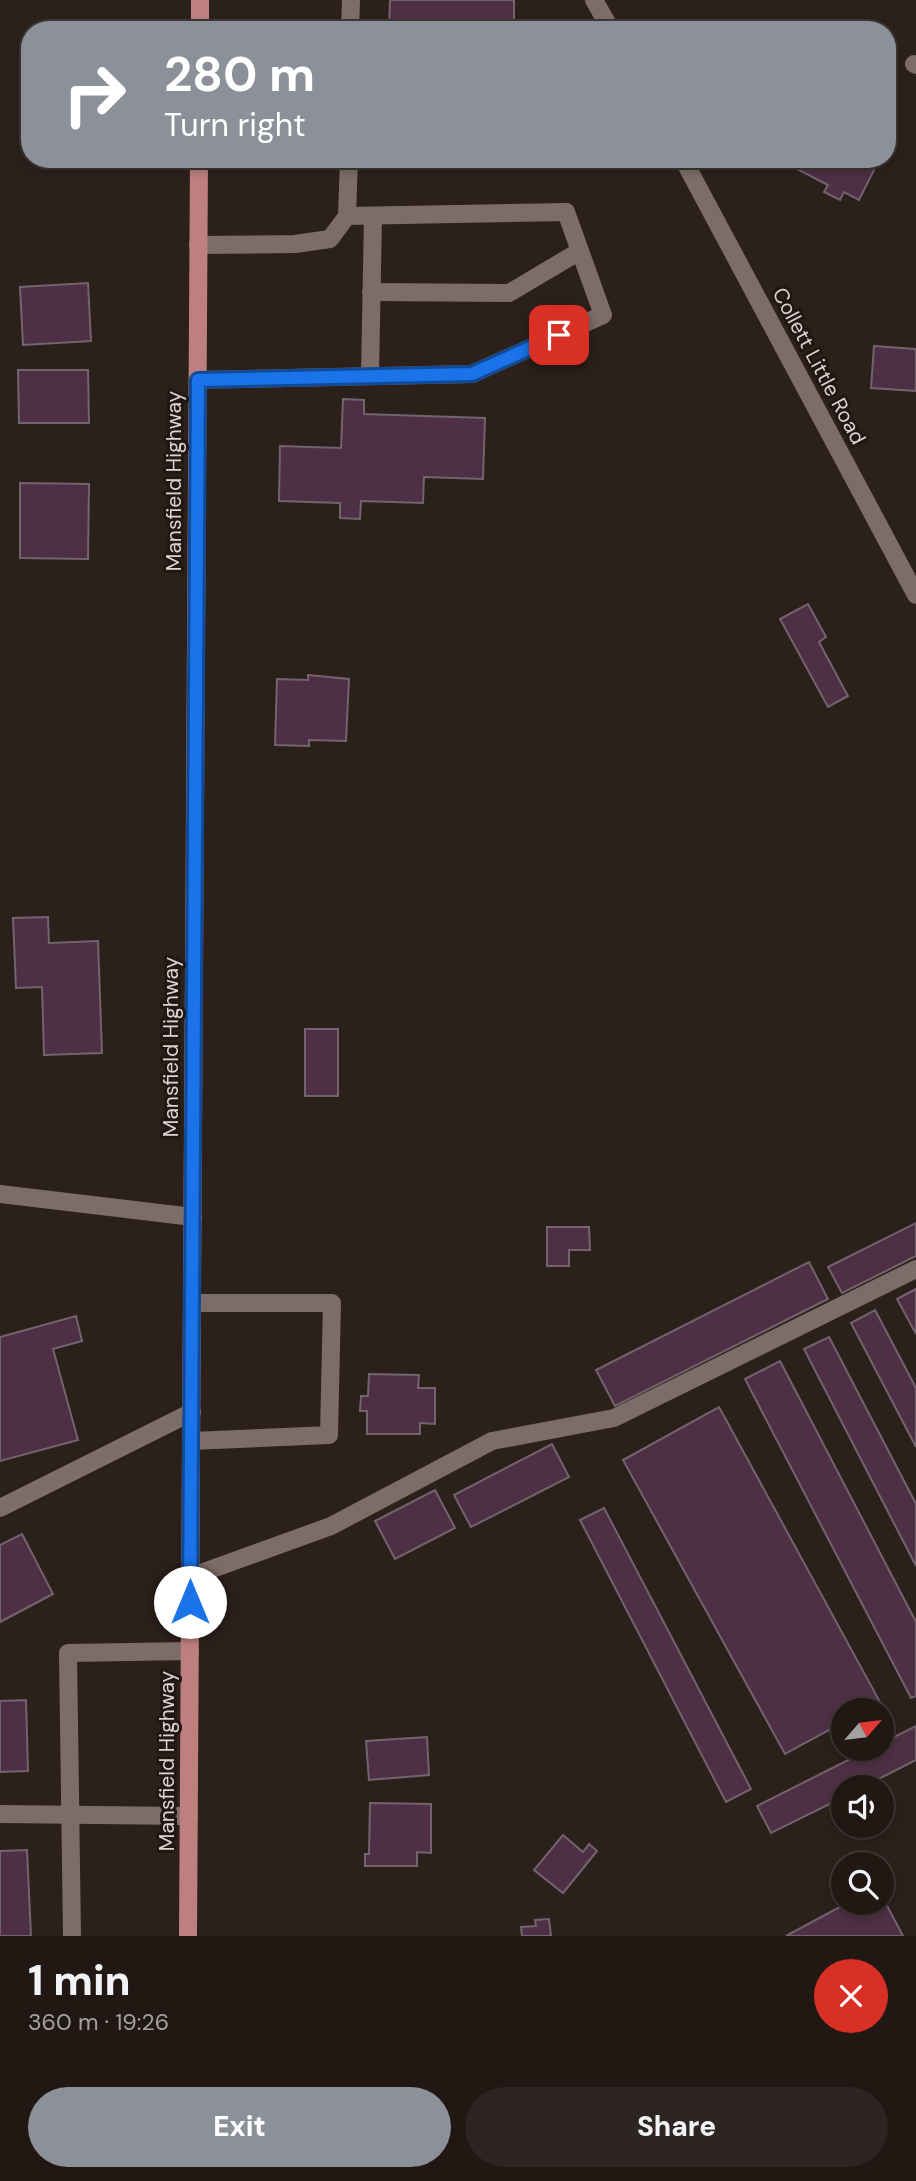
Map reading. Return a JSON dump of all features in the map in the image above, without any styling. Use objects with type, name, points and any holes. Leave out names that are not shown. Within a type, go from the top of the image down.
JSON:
[{"type":"main road","points":[[200,0],[200,21]]},
{"type":"main road","name":"Mansfield Highway","points":[[188,1936],[199,168]]},
{"type":"street","points":[[350,21],[351,0]]},
{"type":"street","points":[[602,2],[608,21]]},
{"type":"street","points":[[198,245],[295,244],[330,239],[347,216],[349,168]]},
{"type":"street","name":"Collett Little Road","points":[[688,168],[916,595]]},
{"type":"street","points":[[198,380],[472,374],[603,316],[566,212],[347,216]]},
{"type":"street","points":[[370,375],[373,216]]},
{"type":"street","points":[[371,292],[509,293],[580,251]]},
{"type":"street","points":[[0,1209],[0,1194],[193,1217]]},
{"type":"street","points":[[191,1577],[331,1526],[492,1441],[614,1418],[916,1269]]},
{"type":"street","points":[[191,1441],[329,1435],[332,1303],[192,1303]]},
{"type":"street","points":[[0,1508],[192,1412]]},
{"type":"street","points":[[72,1936],[68,1815],[68,1653],[190,1651]]},
{"type":"street","points":[[0,1814],[189,1816]]},
{"type":"building","points":[[390,0],[514,0],[514,21],[389,21]]},
{"type":"building","points":[[875,168],[859,200],[844,192],[840,200],[824,192],[828,185],[797,169]]},
{"type":"building","points":[[88,283],[91,341],[23,345],[20,287]]},
{"type":"building","points":[[874,346],[916,349],[916,391],[871,388]]},
{"type":"building","points":[[18,370],[88,370],[89,423],[19,423]]},
{"type":"building","points":[[343,399],[364,400],[364,414],[485,418],[483,479],[424,477],[423,503],[361,501],[360,519],[340,518],[340,503],[279,501],[280,446],[341,448]]},
{"type":"building","points":[[20,483],[89,484],[88,559],[20,558]]},
{"type":"building","points":[[808,604],[826,637],[819,642],[848,696],[828,707],[780,619]]},
{"type":"building","points":[[308,675],[349,679],[346,741],[309,740],[309,746],[275,745],[277,679],[308,680]]},
{"type":"building","points":[[48,917],[49,943],[98,941],[102,1053],[44,1055],[42,987],[16,988],[13,918]]},
{"type":"building","points":[[305,1029],[338,1029],[338,1096],[305,1096]]},
{"type":"building","points":[[916,1223],[916,1256],[842,1293],[828,1267]]},
{"type":"building","points":[[547,1227],[589,1227],[590,1250],[569,1250],[569,1266],[547,1266]]},
{"type":"building","points":[[809,1262],[828,1299],[615,1406],[596,1370]]},
{"type":"building","points":[[916,1289],[916,1334],[897,1299]]},
{"type":"building","points":[[875,1310],[916,1388],[916,1447],[851,1323]]},
{"type":"building","points":[[76,1316],[82,1341],[53,1349],[78,1440],[0,1461],[0,1337]]},
{"type":"building","points":[[829,1337],[916,1504],[916,1566],[804,1349]]},
{"type":"building","points":[[780,1361],[916,1622],[916,1696],[911,1698],[745,1379]]},
{"type":"building","points":[[369,1374],[419,1375],[418,1388],[435,1388],[435,1424],[420,1423],[420,1434],[367,1434],[367,1411],[360,1411],[361,1396],[368,1396]]},
{"type":"building","points":[[719,1407],[878,1698],[831,1698],[831,1729],[785,1754],[623,1460]]},
{"type":"building","points":[[552,1444],[569,1477],[471,1527],[454,1495]]},
{"type":"building","points":[[435,1490],[455,1528],[395,1559],[375,1521]]},
{"type":"building","points":[[604,1508],[751,1789],[726,1802],[580,1520]]},
{"type":"building","points":[[22,1534],[53,1594],[0,1622],[0,1545]]},
{"type":"building","points":[[26,1700],[28,1771],[0,1772],[0,1701]]},
{"type":"building","points":[[916,1726],[916,1760],[887,1775],[831,1775],[831,1803],[771,1833],[757,1806],[846,1761],[894,1761],[894,1737]]},
{"type":"building","points":[[427,1737],[429,1775],[369,1780],[366,1741]]},
{"type":"building","points":[[370,1803],[431,1804],[431,1853],[417,1852],[417,1866],[365,1866],[365,1854],[369,1854]]},
{"type":"building","points":[[563,1835],[583,1852],[589,1844],[597,1851],[563,1893],[534,1870]]},
{"type":"building","points":[[27,1850],[31,1936],[0,1936],[0,1851]]},
{"type":"building","points":[[831,1912],[831,1915],[892,1915],[903,1936],[786,1936]]},
{"type":"building","points":[[549,1919],[551,1936],[522,1936],[521,1927],[536,1926],[535,1920]]},
{"type":"route","points":[[190,1602],[198,380],[472,374],[559,335]]}]
